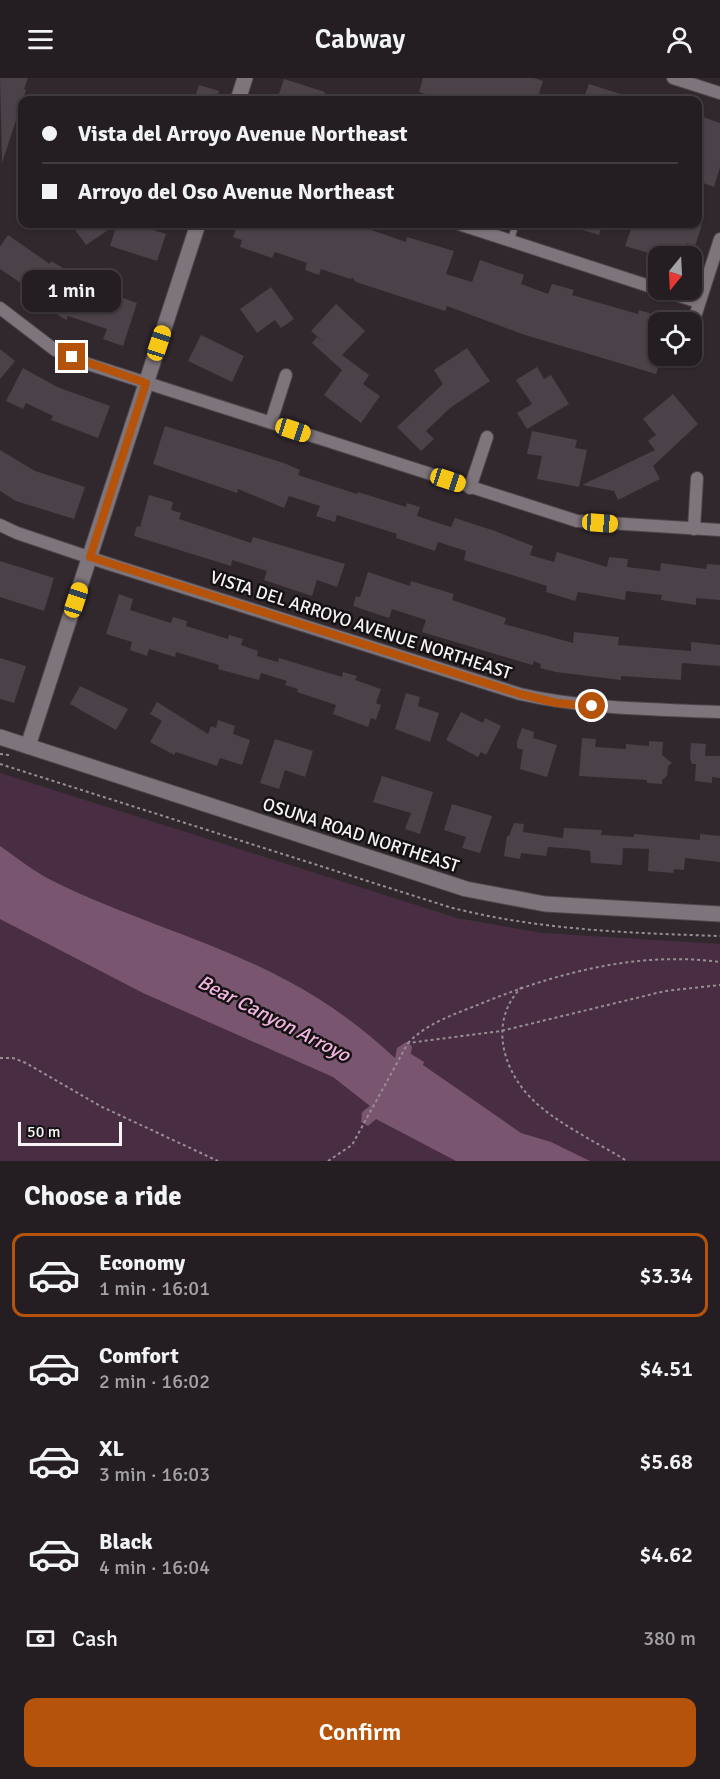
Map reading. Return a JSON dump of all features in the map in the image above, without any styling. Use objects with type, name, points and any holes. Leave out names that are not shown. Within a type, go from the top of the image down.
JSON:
[{"type":"street","points":[[239,96],[245,78]]},
{"type":"street","points":[[673,78],[720,93]]},
{"type":"street","points":[[28,746],[197,228]]},
{"type":"street","points":[[472,228],[648,285]]},
{"type":"street","points":[[696,312],[720,239]]},
{"type":"street","points":[[693,300],[699,302]]},
{"type":"street","points":[[0,308],[56,350],[146,383],[577,521],[720,530]]},
{"type":"street","points":[[271,422],[286,375]]},
{"type":"street","points":[[470,488],[487,437]]},
{"type":"street","points":[[694,529],[698,478]]},
{"type":"street","name":"VISTA DEL ARROYO AVENUE NORTHEAST","points":[[0,525],[17,533],[90,557],[520,694],[557,703],[720,712]]},
{"type":"street","name":"OSUNA ROAD NORTHEAST","points":[[0,737],[482,893],[556,905],[720,914]]},
{"type":"lane","points":[[511,240],[514,228]]},
{"type":"path","points":[[0,754],[6,756]]},
{"type":"path","points":[[328,1161],[352,1145],[408,1043],[418,1032],[454,1014],[524,986],[594,966],[642,960],[688,958],[720,962]]},
{"type":"path","points":[[408,1043],[501,1031],[665,991],[720,985]]},
{"type":"path","points":[[524,986],[510,999],[501,1031],[515,1079],[534,1102],[627,1161]]},
{"type":"path","points":[[0,1058],[13,1058],[26,1064],[100,1106],[218,1161]]},
{"type":"shaded area","points":[[0,773],[457,918],[543,933],[720,944],[720,1161],[0,1161]]},
{"type":"water","name":"Bear Canyon Arroyo","points":[[0,846],[53,881],[82,895],[231,954],[288,981],[344,1016],[395,1058],[397,1048],[406,1042],[412,1046],[411,1054],[424,1062],[423,1065],[521,1133],[551,1142],[590,1161],[456,1161],[376,1119],[368,1126],[361,1122],[362,1112],[370,1106],[333,1077],[143,993],[0,919]]},
{"type":"building","points":[[0,78],[28,78],[24,96],[18,96],[18,114],[2,163]]},
{"type":"building","points":[[423,78],[534,78],[543,81],[538,96],[432,96],[419,92]]},
{"type":"building","points":[[284,79],[325,92],[324,96],[278,96]]},
{"type":"building","points":[[589,84],[627,96],[584,96]]},
{"type":"building","points":[[199,85],[219,91],[217,96],[195,96]]},
{"type":"building","points":[[702,117],[720,123],[720,167],[714,187],[702,182]]},
{"type":"building","points":[[74,228],[111,228],[86,245]]},
{"type":"building","points":[[116,228],[147,228],[166,234],[157,261],[110,246]]},
{"type":"building","points":[[236,228],[366,228],[406,242],[407,237],[454,251],[446,274],[472,282],[480,260],[524,275],[521,284],[548,294],[552,284],[574,290],[572,295],[638,314],[639,310],[648,313],[648,366],[659,366],[656,374],[525,335],[447,306],[445,311],[356,282],[353,278],[321,269],[319,275],[305,270],[307,263],[275,252],[272,258],[240,247],[242,240],[233,237]]},
{"type":"building","points":[[576,228],[601,228],[599,235]]},
{"type":"building","points":[[632,228],[701,228],[695,246],[687,243],[686,246],[648,246],[648,253],[625,246]]},
{"type":"building","points":[[8,235],[50,264],[51,261],[71,273],[66,281],[88,294],[104,300],[106,292],[137,303],[123,346],[103,339],[107,329],[68,316],[66,320],[29,296],[33,291],[0,269],[0,247]]},
{"type":"building","points":[[271,287],[294,319],[281,328],[275,320],[257,333],[240,309]]},
{"type":"building","points":[[336,304],[365,331],[342,355],[369,375],[363,384],[380,396],[361,423],[324,395],[342,370],[312,343],[317,337],[326,344],[311,331]]},
{"type":"building","points":[[201,335],[244,356],[232,382],[188,361]]},
{"type":"building","points":[[467,348],[490,381],[450,408],[426,431],[434,439],[421,451],[397,427],[443,384],[434,370]]},
{"type":"building","points":[[0,349],[15,361],[0,379]]},
{"type":"building","points":[[537,367],[544,379],[551,375],[569,404],[527,429],[517,413],[532,404],[516,380]]},
{"type":"building","points":[[23,368],[57,387],[110,406],[98,438],[51,420],[53,416],[26,403],[23,409],[6,401]]},
{"type":"building","points":[[673,394],[698,424],[653,466],[660,479],[618,500],[614,491],[582,485],[655,450],[648,441],[656,435],[643,419]]},
{"type":"building","points":[[165,426],[284,463],[300,470],[298,475],[357,494],[358,492],[406,507],[407,503],[420,507],[417,516],[451,527],[455,518],[495,531],[533,546],[530,555],[554,562],[557,552],[607,567],[609,557],[628,559],[627,567],[660,571],[661,563],[706,569],[707,564],[720,565],[720,600],[696,598],[696,605],[661,600],[662,595],[626,591],[625,600],[578,592],[575,601],[546,592],[547,586],[464,560],[466,551],[438,542],[435,551],[396,538],[397,534],[337,515],[335,522],[316,516],[320,506],[289,496],[284,508],[238,489],[237,493],[153,464]]},
{"type":"building","points":[[532,431],[577,440],[575,448],[587,450],[579,487],[537,479],[542,456],[527,454]]},
{"type":"building","points":[[0,450],[35,471],[85,487],[74,519],[16,501],[0,491]]},
{"type":"building","points":[[149,495],[173,502],[171,510],[181,513],[179,519],[251,543],[253,537],[345,564],[337,587],[317,580],[312,596],[264,580],[267,571],[232,560],[231,566],[134,536],[137,526],[140,527]]},
{"type":"building","points":[[0,561],[54,578],[44,611],[0,597]]},
{"type":"building","points":[[368,572],[410,586],[411,581],[454,594],[452,600],[506,618],[504,624],[573,643],[574,632],[619,637],[618,645],[691,651],[691,642],[720,645],[720,666],[682,663],[681,680],[621,676],[621,680],[540,668],[541,664],[534,661],[532,665],[422,632],[426,620],[392,609],[389,618],[353,606],[356,596],[360,597]]},
{"type":"building","points":[[119,594],[133,599],[130,610],[171,623],[173,617],[187,621],[186,626],[228,639],[229,635],[243,639],[241,645],[258,651],[257,656],[278,662],[279,658],[342,677],[343,672],[357,676],[355,680],[381,689],[376,703],[381,705],[376,720],[371,718],[368,727],[333,714],[336,705],[297,692],[298,689],[285,685],[287,681],[261,673],[259,680],[218,669],[219,665],[176,652],[175,657],[149,649],[147,656],[130,650],[132,642],[106,634]]},
{"type":"building","points":[[0,658],[26,666],[14,703],[0,699]]},
{"type":"building","points":[[80,686],[128,709],[116,730],[70,704]]},
{"type":"building","points":[[406,693],[420,697],[418,706],[439,713],[430,742],[395,729]]},
{"type":"building","points":[[157,702],[208,734],[211,726],[216,728],[218,720],[235,726],[233,734],[250,740],[242,765],[220,758],[217,766],[176,752],[174,755],[150,742],[162,721],[150,714]]},
{"type":"building","points":[[461,712],[483,723],[485,718],[501,726],[486,755],[481,752],[478,757],[446,740]]},
{"type":"building","points":[[522,728],[534,732],[533,738],[557,745],[547,777],[520,769],[523,750],[517,748],[517,742]]},
{"type":"building","points":[[582,738],[596,739],[595,747],[626,749],[626,744],[649,746],[649,741],[663,742],[662,755],[672,763],[668,766],[667,776],[662,780],[662,784],[647,783],[647,780],[579,776]]},
{"type":"building","points":[[275,739],[313,751],[305,777],[285,770],[279,789],[260,783]]},
{"type":"building","points":[[691,743],[706,744],[705,756],[720,756],[720,778],[712,777],[712,783],[695,781],[696,764],[692,764],[690,758]]},
{"type":"building","points":[[382,776],[433,792],[420,834],[405,829],[411,813],[373,802]]},
{"type":"building","points":[[452,804],[492,816],[480,853],[462,848],[466,837],[444,830]]},
{"type":"building","points":[[514,823],[524,824],[523,832],[563,838],[564,828],[602,830],[601,835],[634,837],[634,834],[700,840],[700,834],[720,836],[720,862],[685,858],[684,870],[674,869],[673,873],[648,871],[649,849],[623,848],[622,865],[591,863],[590,851],[577,849],[548,847],[546,856],[521,853],[520,859],[504,856],[507,836]]},
{"type":"route","points":[[72,357],[146,383],[90,557],[520,694],[557,703],[592,706]]}]
